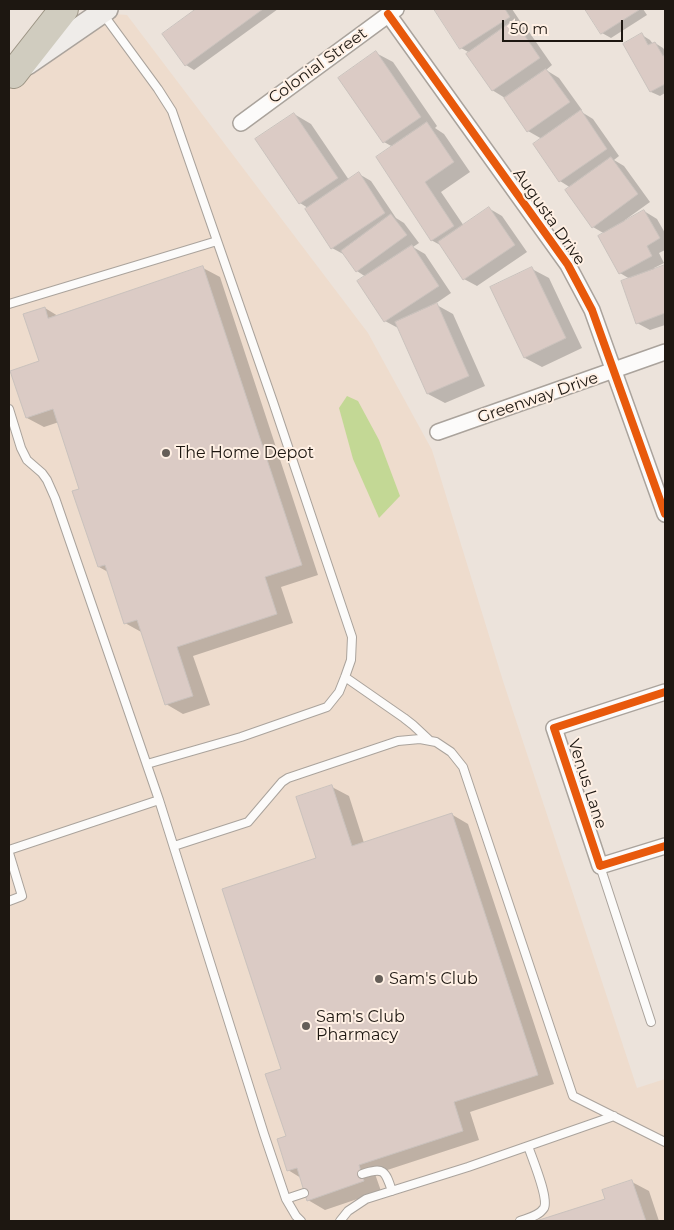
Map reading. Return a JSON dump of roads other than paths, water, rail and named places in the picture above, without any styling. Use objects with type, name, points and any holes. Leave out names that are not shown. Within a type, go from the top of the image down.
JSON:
[{"type":"highway","points":[[11,76],[64,9]]},
{"type":"main road","points":[[11,76],[105,11]]},
{"type":"street","name":"Colonial Street","points":[[240,123],[392,11]]},
{"type":"street","name":"Augusta Drive","points":[[392,11],[568,265],[592,310],[665,514]]},
{"type":"street","name":"Greenway Drive","points":[[438,432],[665,352]]},
{"type":"street","name":"Venus Lane","points":[[600,866],[554,728],[665,692]]},
{"type":"street","points":[[600,866],[665,846]]},
{"type":"lane","points":[[105,11],[172,111],[352,637],[351,660],[345,677],[339,692],[327,707],[241,737],[147,764]]},
{"type":"lane","points":[[9,304],[217,240]]},
{"type":"lane","points":[[9,409],[21,448],[27,460],[42,473],[53,493],[159,800],[286,1199],[301,1221]]},
{"type":"lane","points":[[345,677],[413,724],[429,740]]},
{"type":"lane","points":[[174,846],[248,822],[282,782],[288,778],[398,742],[420,739],[436,742],[451,752],[463,767],[573,1096],[665,1142]]},
{"type":"lane","points":[[9,901],[22,896],[11,873],[9,851],[159,800]]},
{"type":"lane","points":[[600,866],[650,1022]]},
{"type":"lane","points":[[340,1221],[348,1212],[366,1199],[614,1116]]},
{"type":"lane","points":[[520,1221],[539,1213],[544,1207],[545,1198],[528,1146]]},
{"type":"lane","points":[[362,1174],[373,1170],[380,1170],[386,1174],[392,1191]]},
{"type":"lane","points":[[286,1199],[304,1193]]},
{"type":"place","name":"The Home Depot","points":[[166,453]]},
{"type":"place","name":"Sam's Club","points":[[379,979]]},
{"type":"place","name":"Sam's Club Pharmacy","points":[[306,1026]]}]
